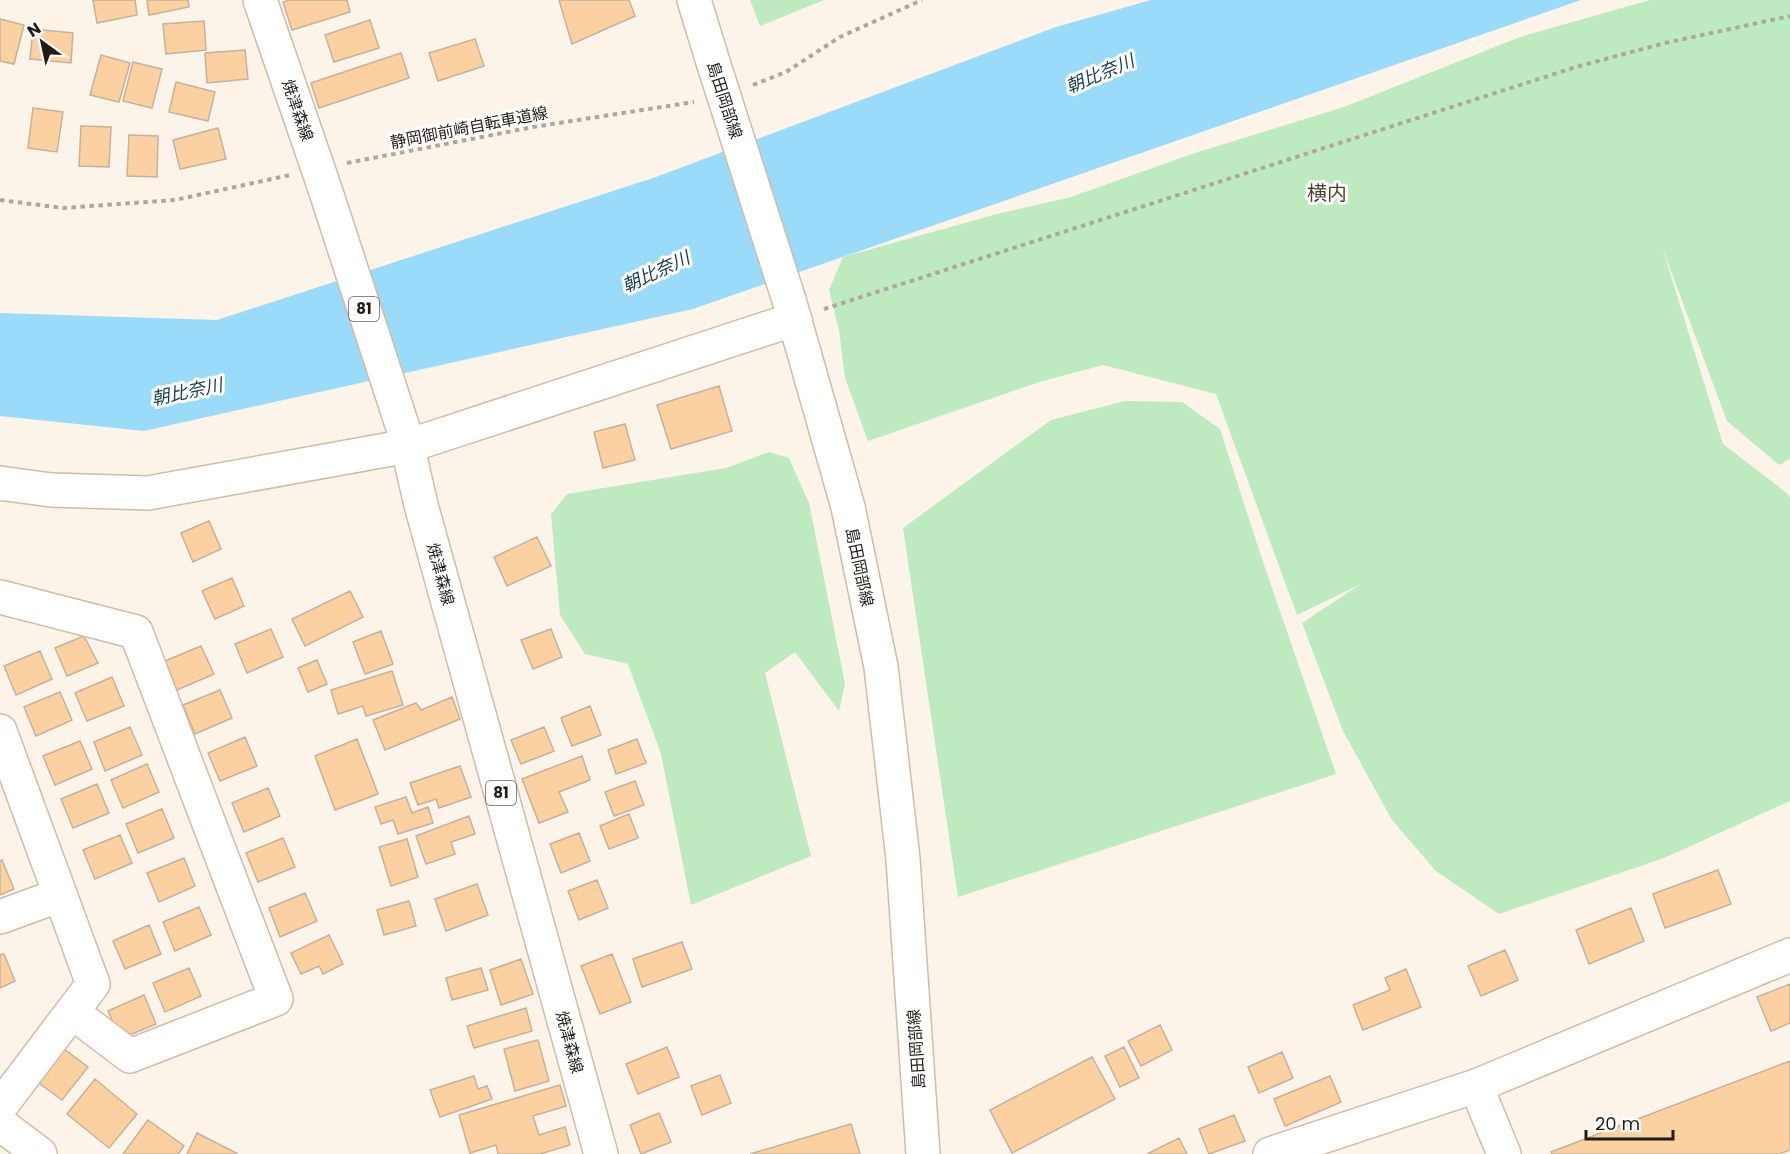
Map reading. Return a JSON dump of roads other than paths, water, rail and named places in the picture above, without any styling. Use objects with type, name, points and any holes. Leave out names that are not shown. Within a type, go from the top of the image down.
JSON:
[{"type":"main road","name":"焼津森線","points":[[260,0],[321,177],[406,439],[422,505],[601,1154]]},
{"type":"main road","name":"島田岡部線","points":[[694,0],[792,309],[848,507],[881,667],[903,859],[924,1154]]},
{"type":"main road","points":[[0,483],[51,490],[148,493],[406,439],[792,309]]},
{"type":"main road","points":[[0,597],[136,632],[276,999],[130,1056],[72,1012]]},
{"type":"main road","points":[[0,731],[93,984],[0,1107]]},
{"type":"main road","points":[[0,917],[60,894]]},
{"type":"main road","points":[[1270,1154],[1476,1086],[1790,955]]},
{"type":"main road","points":[[1476,1086],[1504,1154]]},
{"type":"main road","points":[[0,1124],[40,1154]]},
{"type":"water","name":"朝比奈川","points":[[1151,0],[1581,0],[693,309],[144,431],[0,416],[0,313],[217,320],[656,177],[1056,27]]},
{"type":"district","name":"横内","points":[[1327,193]]}]
